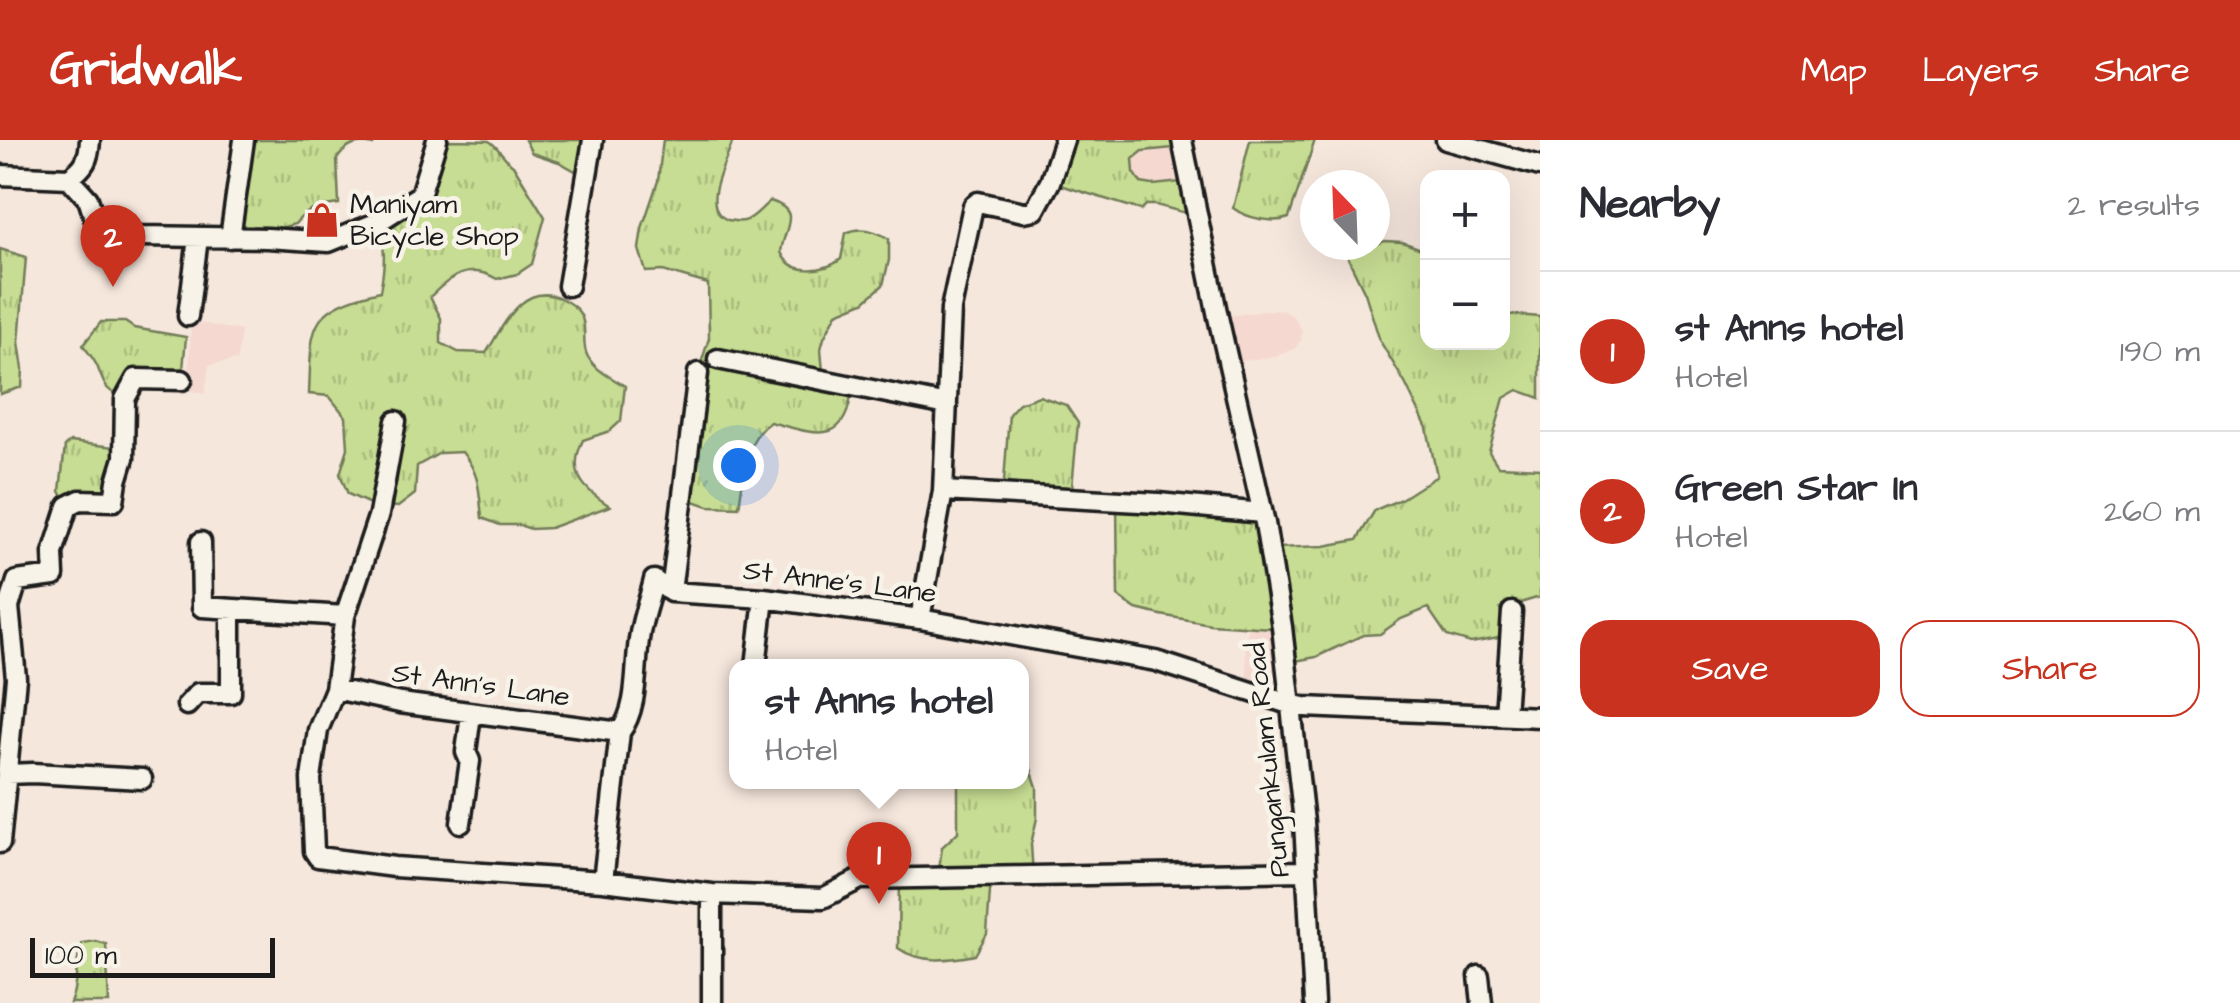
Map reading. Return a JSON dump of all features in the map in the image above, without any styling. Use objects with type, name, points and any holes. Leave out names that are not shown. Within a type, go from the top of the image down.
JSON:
[{"type":"street","points":[[0,175],[69,178],[84,168],[90,140]]},
{"type":"street","points":[[230,238],[244,140]]},
{"type":"street","points":[[69,178],[88,199],[96,223],[108,234],[329,242],[378,222],[420,194],[437,140]]},
{"type":"street","points":[[568,286],[593,140]]},
{"type":"street","points":[[920,618],[942,492],[951,309],[973,206],[978,202],[1024,212],[1034,210],[1050,182],[1064,140]]},
{"type":"street","name":"Pungankulam Road","points":[[1182,140],[1262,513],[1282,627],[1307,871],[1314,1003]]},
{"type":"street","points":[[1446,140],[1511,148],[1540,166]]},
{"type":"street","points":[[188,316],[198,238]]},
{"type":"street","points":[[718,359],[947,405]]},
{"type":"street","points":[[603,881],[620,732],[627,723],[633,700],[640,632],[654,580],[670,592],[698,373]]},
{"type":"street","points":[[0,843],[16,678],[9,607],[17,581],[54,576],[53,553],[68,506],[80,500],[114,502],[124,458],[125,399],[136,379],[182,380]]},
{"type":"street","points":[[396,421],[379,514],[344,616],[335,690],[318,730],[311,780],[314,851],[318,857],[712,894],[823,898],[860,878],[1307,871]]},
{"type":"street","points":[[942,492],[1158,502],[1262,513]]},
{"type":"street","points":[[202,542],[202,606],[344,616]]},
{"type":"street","name":"St Anne's Lane","points":[[670,592],[764,598],[920,618],[1156,661],[1292,705],[1540,717]]},
{"type":"street","points":[[757,659],[764,598]]},
{"type":"street","points":[[187,705],[198,692],[231,693],[232,608]]},
{"type":"street","points":[[1505,715],[1512,612]]},
{"type":"street","name":"St Ann's Lane","points":[[335,690],[471,714],[620,732]]},
{"type":"street","points":[[462,823],[471,714]]},
{"type":"street","points":[[7,774],[142,779]]},
{"type":"street","points":[[712,894],[712,1003]]},
{"type":"street","points":[[1479,976],[1482,1003]]},
{"type":"shaded area","points":[[1184,147],[1190,181],[1153,185],[1141,183],[1134,173],[1133,159],[1143,151]]},
{"type":"shaded area","points":[[1283,310],[1293,316],[1302,330],[1295,349],[1229,363],[1219,317]]},
{"type":"shaded area","points":[[191,321],[241,331],[237,360],[209,365],[205,394],[188,390]]},
{"type":"shaded area","points":[[1249,626],[1286,629],[1295,704],[1248,689],[1245,642]]},
{"type":"green space","points":[[244,140],[375,140],[373,145],[353,145],[337,159],[339,204],[309,212],[267,238],[230,238]]},
{"type":"green space","points":[[437,140],[492,143],[513,165],[545,217],[532,264],[517,274],[497,279],[477,272],[460,274],[430,297],[441,318],[441,343],[458,352],[486,353],[515,309],[535,296],[547,294],[575,308],[584,323],[585,346],[591,362],[625,386],[621,421],[610,431],[583,440],[578,452],[580,479],[610,506],[550,528],[500,525],[482,518],[475,475],[462,452],[440,453],[417,466],[415,494],[398,507],[372,505],[348,494],[340,474],[348,448],[346,417],[329,396],[309,394],[313,336],[326,314],[338,305],[380,291],[384,256],[378,222],[420,194]]},
{"type":"green space","points":[[525,140],[593,140],[588,178],[532,153]]},
{"type":"green space","points":[[663,140],[733,140],[717,183],[715,205],[719,214],[741,221],[751,218],[770,201],[780,205],[789,215],[781,252],[792,265],[817,269],[834,264],[841,259],[846,233],[852,231],[868,230],[889,239],[883,285],[864,302],[837,313],[821,349],[823,372],[852,387],[844,420],[826,432],[770,422],[750,449],[739,507],[708,506],[682,497],[698,373],[709,338],[708,284],[663,271],[646,272],[639,249],[658,181]]},
{"type":"green space","points":[[1064,140],[1182,140],[1184,147],[1143,151],[1133,159],[1134,172],[1141,183],[1153,185],[1190,181],[1197,216],[1156,205],[1146,205],[1141,210],[1050,182]]},
{"type":"green space","points":[[1250,140],[1315,140],[1305,170],[1300,170],[1300,185],[1289,218],[1260,219],[1233,208]]},
{"type":"green space","points":[[1390,241],[1402,242],[1420,248],[1420,350],[1510,350],[1510,315],[1540,317],[1540,398],[1518,390],[1504,398],[1489,452],[1498,466],[1540,468],[1540,597],[1500,609],[1510,636],[1471,643],[1447,636],[1428,608],[1401,619],[1380,634],[1363,635],[1316,657],[1290,662],[1286,629],[1210,624],[1161,615],[1136,609],[1118,596],[1117,500],[1271,510],[1277,548],[1324,546],[1357,540],[1375,510],[1437,476],[1427,428],[1380,341],[1365,293],[1349,260],[1390,260]]},
{"type":"green space","points":[[0,249],[26,257],[19,342],[22,387],[0,394]]},
{"type":"green space","points":[[101,322],[125,322],[134,328],[186,337],[182,380],[136,379],[125,399],[113,393],[83,345]]},
{"type":"green space","points":[[1039,396],[1066,405],[1078,423],[1071,498],[1003,495],[1009,414],[1019,403]]},
{"type":"green space","points":[[70,442],[124,448],[114,501],[68,506],[60,491],[65,446]]},
{"type":"green space","points":[[1029,763],[1037,787],[1037,818],[1031,844],[1033,876],[991,877],[987,934],[975,955],[925,959],[907,953],[898,948],[899,878],[938,877],[942,847],[958,832],[958,789],[1029,789]]},
{"type":"green space","points":[[82,943],[106,944],[109,1003],[70,1003]]},
{"type":"place","name":"Maniyam Bicycle Shop","points":[[322,220]]},
{"type":"place","name":"Green Star In","points":[[113,287]]},
{"type":"place","name":"st Anns hotel","points":[[879,904]]}]
